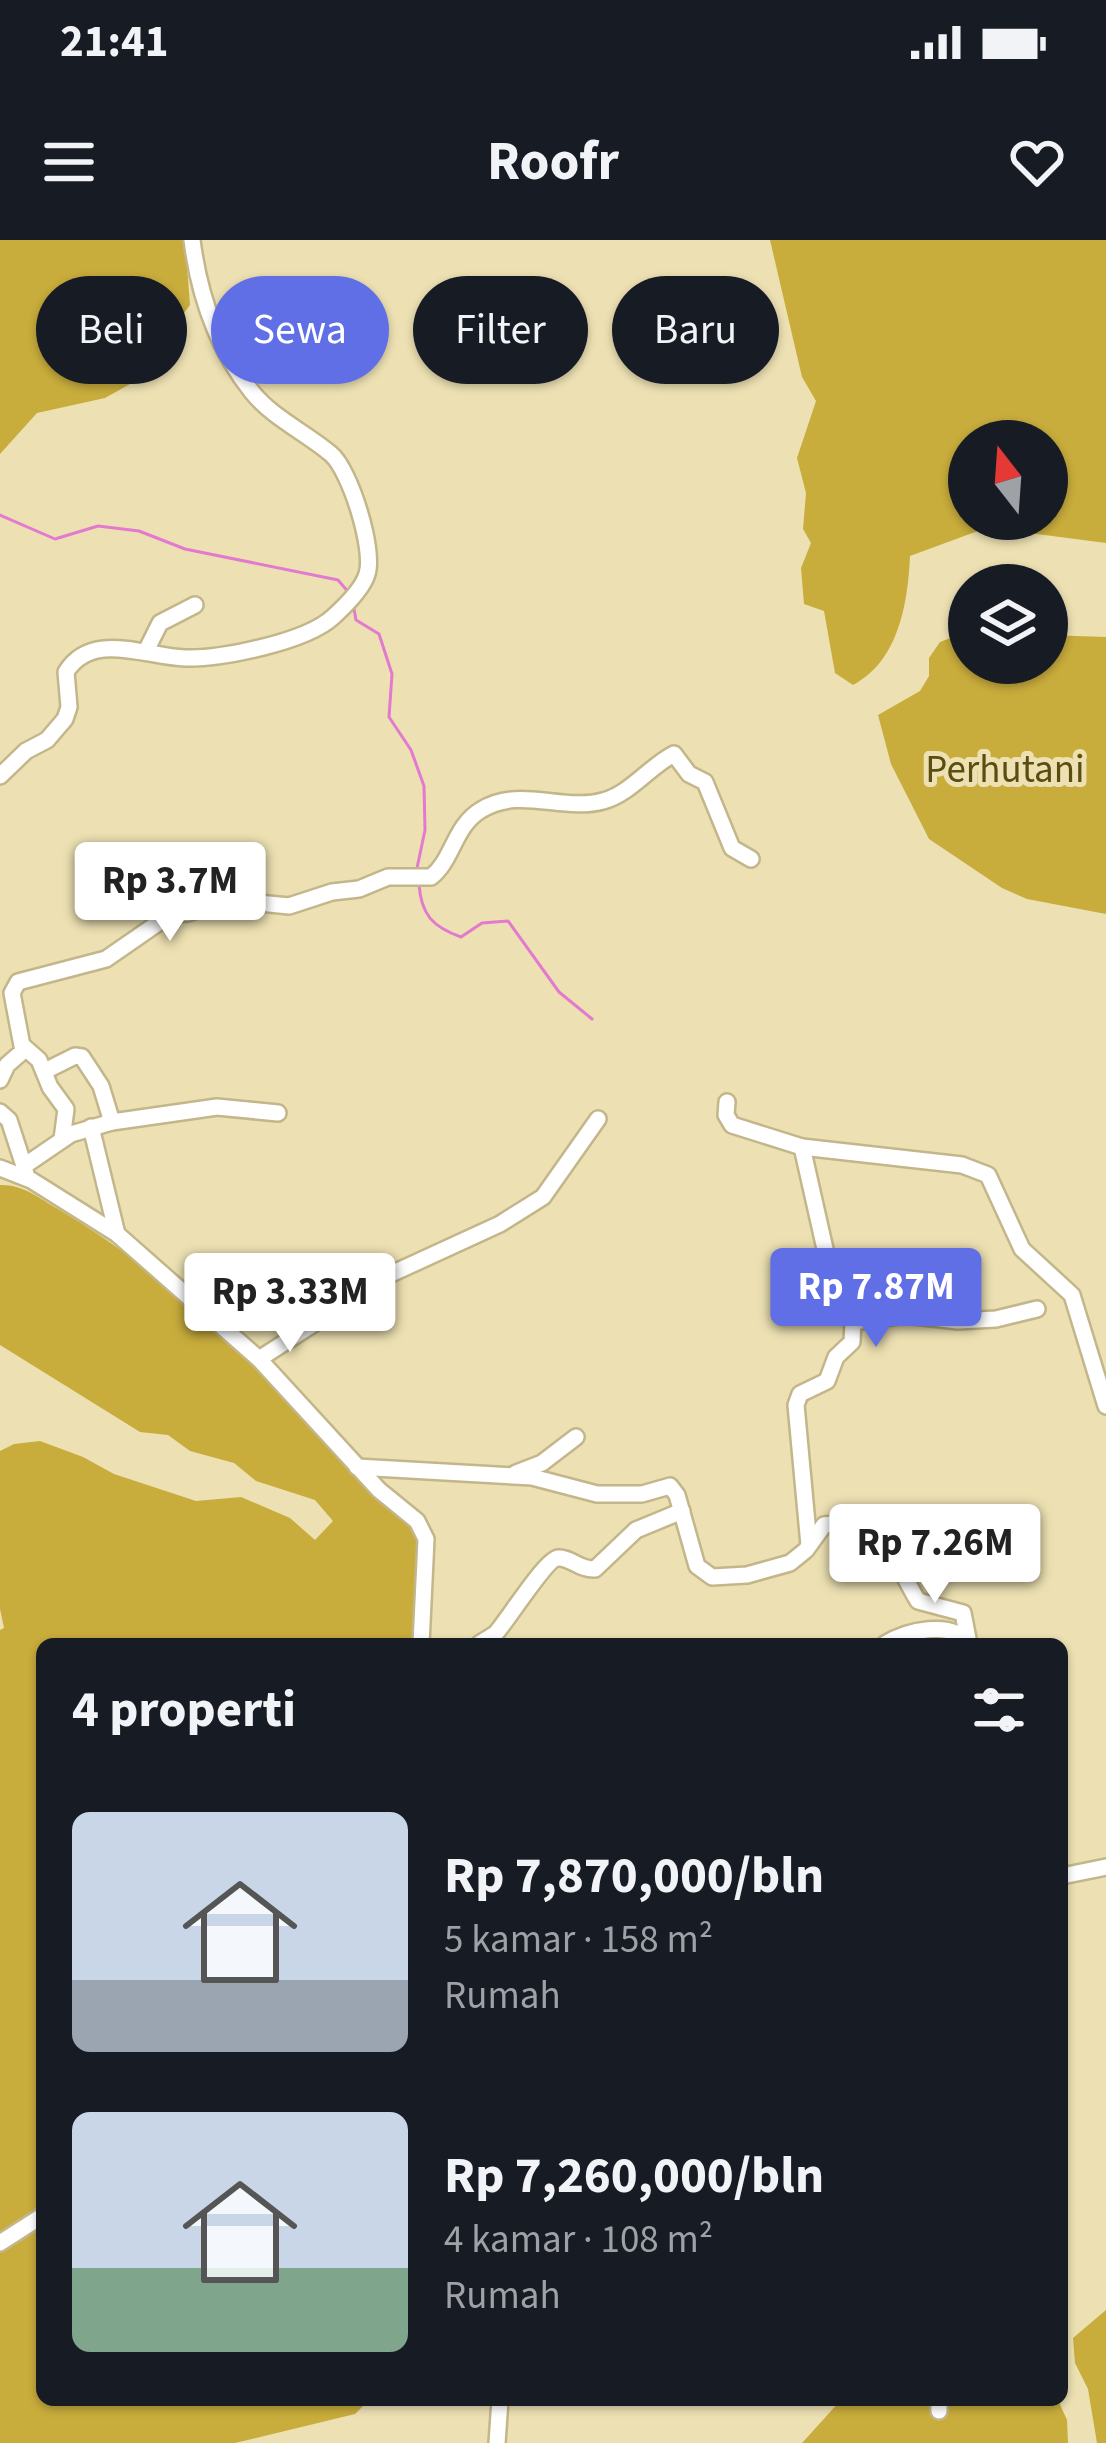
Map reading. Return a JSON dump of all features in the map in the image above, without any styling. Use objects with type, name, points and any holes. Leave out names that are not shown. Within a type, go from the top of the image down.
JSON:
[{"type":"street","points":[[0,776],[65,719],[69,707],[64,679],[77,659],[95,650],[146,650],[182,658],[282,643],[320,627],[364,580],[368,559],[350,481],[333,456],[274,414],[240,375],[206,309],[192,240]]},
{"type":"street","points":[[146,650],[160,623],[195,605]]},
{"type":"street","points":[[0,1080],[23,1046],[7,986],[106,959],[171,914],[188,914],[228,900],[289,906],[388,877],[436,874],[463,826],[481,809],[518,800],[603,801],[674,754],[687,772],[705,782],[732,848],[751,859]]},
{"type":"street","points":[[23,1046],[35,1055],[66,1108],[62,1139]]},
{"type":"street","points":[[44,1071],[82,1057],[100,1086],[112,1122]]},
{"type":"street","points":[[727,1102],[726,1115],[732,1125],[802,1147],[983,1171],[1022,1249],[1072,1295],[1106,1406]]},
{"type":"street","points":[[26,1172],[62,1139],[112,1122],[201,1107],[278,1113]]},
{"type":"street","points":[[0,1112],[9,1120],[26,1172]]},
{"type":"street","points":[[259,1359],[391,1274],[500,1224],[543,1197],[598,1119]]},
{"type":"street","points":[[91,1127],[117,1234]]},
{"type":"street","points":[[802,1147],[832,1280],[854,1322],[852,1342],[836,1357],[827,1381],[800,1394],[796,1405],[809,1545]]},
{"type":"street","points":[[0,1168],[26,1172],[117,1234],[259,1359],[357,1467],[423,1529],[421,1638]]},
{"type":"street","points":[[854,1322],[905,1315],[958,1321],[996,1319],[1037,1310]]},
{"type":"street","points":[[507,1476],[542,1463],[576,1437]]},
{"type":"street","points":[[357,1467],[532,1477],[597,1494],[642,1494],[670,1486],[698,1566],[712,1577],[775,1569],[796,1560],[824,1525],[865,1524],[880,1534],[917,1601],[959,1611],[966,1618],[968,1638]]},
{"type":"street","points":[[488,1638],[554,1559],[595,1569],[636,1530],[682,1511]]},
{"type":"street","points":[[897,1638],[914,1630],[956,1633],[962,1638]]},
{"type":"street","points":[[1068,1875],[1106,1867]]},
{"type":"street","points":[[0,2243],[36,2220]]},
{"type":"street","points":[[497,2443],[500,2406]]},
{"type":"green space","points":[[0,240],[185,240],[190,305],[187,309],[187,276],[36,276],[36,384],[130,384],[105,398],[37,413],[0,454]]},
{"type":"green space","name":"Perhutani","points":[[770,240],[1106,240],[1106,543],[1068,538],[1068,420],[948,420],[948,540],[953,540],[910,556],[903,611],[891,646],[869,674],[853,685],[835,673],[824,611],[804,604],[801,568],[811,543],[803,529],[806,493],[797,458],[816,401],[802,377]]},
{"type":"green space","name":"Perhutani","points":[[1068,636],[1106,637],[1106,914],[1027,899],[1002,888],[929,839],[891,764],[878,715],[920,691],[929,676],[929,658],[948,639],[948,684],[1068,684]]},
{"type":"green space","points":[[0,1185],[30,1192],[107,1240],[204,1316],[296,1402],[420,1535],[415,1638],[36,1638],[36,2406],[363,2406],[355,2414],[235,2443],[0,2443],[0,1630],[4,1628],[0,1451],[40,1441],[114,1474],[196,1501],[241,1497],[290,1518],[315,1540],[333,1521],[315,1500],[256,1481],[234,1463],[190,1451],[168,1435],[140,1432],[0,1345]]},
{"type":"green space","points":[[1106,2310],[1106,2443],[1097,2443],[1088,2389],[1075,2363],[1073,2338]]},
{"type":"green space","points":[[836,2406],[1061,2406],[1068,2443],[802,2443]]},
{"type":"waterway","points":[[0,515],[55,539],[98,526],[139,531],[185,549],[338,580],[350,594]]},
{"type":"waterway","points":[[354,609],[356,620],[379,634],[392,674],[389,717],[411,750],[424,786],[425,830],[417,868]]},
{"type":"waterway","points":[[419,884],[426,912],[451,933],[461,937],[482,923],[508,921],[559,992],[592,1019]]}]
